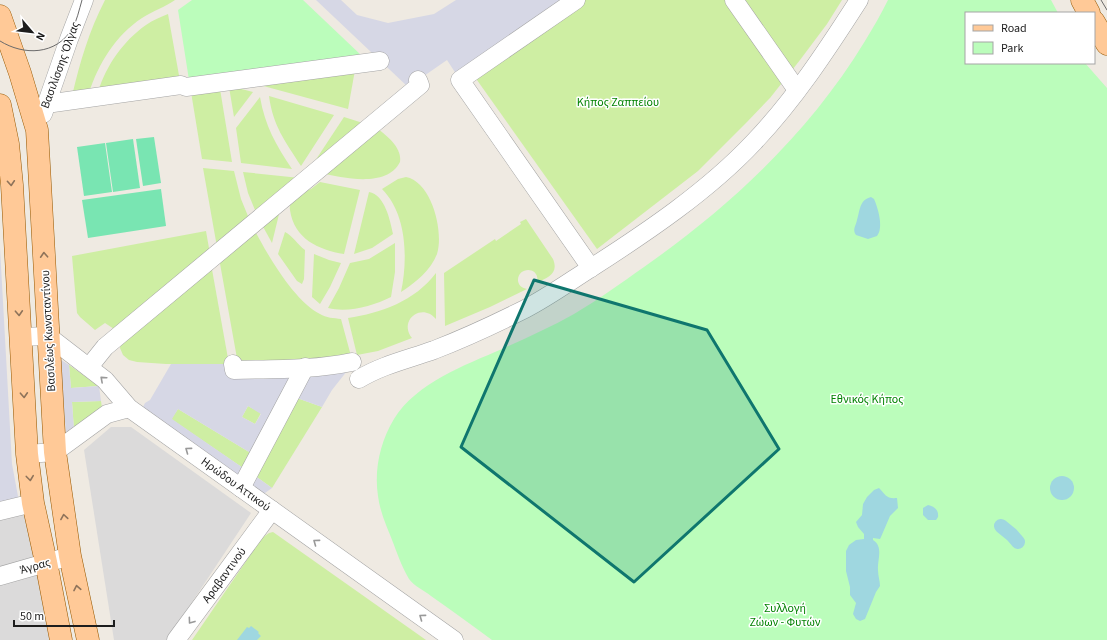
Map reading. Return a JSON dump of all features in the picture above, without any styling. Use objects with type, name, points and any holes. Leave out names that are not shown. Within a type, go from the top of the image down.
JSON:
[{"type":"main road","points":[[1082,0],[1088,12]]},
{"type":"main road","name":"Βασιλέως Κωνσταντίνου","points":[[2,21],[20,73],[37,130],[55,452],[70,556],[88,640]]},
{"type":"main road","points":[[1095,24],[1107,44]]},
{"type":"main road","points":[[0,105],[8,144],[12,185],[27,454],[34,503],[61,640]]},
{"type":"street","name":"Βασιλίσσης Όλγας","points":[[37,130],[84,0]]},
{"type":"street","points":[[576,0],[460,80],[591,268]]},
{"type":"street","points":[[734,0],[797,90]]},
{"type":"street","points":[[359,379],[378,369],[438,348],[487,327],[533,304],[649,231],[720,174],[753,143],[815,66],[859,0]]},
{"type":"street","points":[[46,104],[181,85],[186,87],[380,60]]},
{"type":"street","points":[[89,367],[105,347],[420,85],[418,80]]},
{"type":"street","points":[[20,337],[48,336]]},
{"type":"street","name":"Ηρώδου Αττικού","points":[[48,336],[110,385],[129,408],[454,640]]},
{"type":"street","points":[[233,364],[234,370],[305,367],[352,362]]},
{"type":"street","points":[[241,488],[305,367]]},
{"type":"street","points":[[27,454],[55,452],[107,414],[129,408]]},
{"type":"street","points":[[0,511],[34,503]]},
{"type":"street","name":"Αραβαντινού","points":[[176,640],[272,510]]},
{"type":"street","name":"Άγρας","points":[[0,576],[70,556]]},
{"type":"highlighted area","points":[[534,280],[707,330],[779,449],[634,582],[461,447]]},
{"type":"shaded area","points":[[316,0],[341,0],[357,15],[388,23],[434,14],[456,0],[576,0],[460,80],[447,60],[408,87]]},
{"type":"shaded area","points":[[0,248],[12,464],[20,507],[0,511]]},
{"type":"shaded area","points":[[61,360],[69,365],[71,388],[99,386],[101,401],[72,402],[74,430],[66,433],[60,361]]},
{"type":"shaded area","points":[[171,364],[238,364],[347,371],[332,390],[322,407],[297,398],[254,475],[272,488],[265,493],[259,493],[143,407],[145,403],[150,400]],"holes":[[[248,406],[261,414],[255,424],[242,417]],[[178,409],[254,455],[246,470],[172,419]]]},
{"type":"shaded area","points":[[111,427],[131,427],[251,513],[167,640],[114,640],[84,450]]},
{"type":"shaded area","points":[[25,513],[51,640],[0,640],[0,516]]},
{"type":"green space","points":[[105,0],[175,0],[142,18],[124,33],[109,51],[97,71],[89,93],[72,96],[78,71],[94,23]]},
{"type":"green space","points":[[192,0],[303,0],[362,56],[189,80],[178,10]]},
{"type":"green space","name":"Κήπος Ζαππείου","points":[[577,0],[842,0],[827,24],[800,60],[770,98],[746,123],[698,171],[597,249],[472,73]]},
{"type":"green space","name":"Εθνικός Κήπος","points":[[888,0],[1051,0],[1057,12],[965,12],[965,64],[1086,64],[1107,88],[1107,640],[492,640],[414,584],[409,579],[397,554],[382,515],[377,486],[379,456],[385,437],[394,419],[403,406],[415,395],[442,376],[574,314],[644,267],[708,218],[738,193],[794,137],[843,75],[877,21]]},
{"type":"green space","points":[[168,14],[180,81],[98,92],[101,82],[116,55],[123,46],[146,25]]},
{"type":"green space","points":[[355,70],[348,109],[256,84]]},
{"type":"green space","points":[[229,87],[253,92],[234,117]]},
{"type":"green space","points":[[220,89],[232,162],[202,159],[191,92]]},
{"type":"green space","points":[[269,96],[334,115],[301,166],[280,133],[273,116]]},
{"type":"green space","points":[[260,97],[265,117],[272,135],[292,169],[241,163],[236,128]]},
{"type":"green space","points":[[344,117],[366,124],[313,164]]},
{"type":"green space","points":[[379,130],[391,140],[399,152],[400,162],[394,170],[375,178],[364,179],[352,179],[321,173]]},
{"type":"green space","points":[[154,137],[161,183],[143,186],[136,139]]},
{"type":"green space","points":[[133,139],[140,188],[113,192],[106,143]]},
{"type":"green space","points":[[105,143],[112,192],[84,196],[77,147]]},
{"type":"green space","points":[[203,168],[234,171],[241,199],[250,221],[217,247]]},
{"type":"green space","points":[[243,172],[300,178],[257,215],[248,193]]},
{"type":"green space","points":[[406,177],[415,181],[423,188],[429,198],[437,221],[439,245],[437,254],[427,271],[412,285],[401,292],[405,252],[404,238],[396,211],[390,199],[382,189],[398,179]]},
{"type":"green space","points":[[320,182],[360,190],[344,254],[326,250],[309,241],[302,236],[292,220],[290,205],[293,195],[311,189]]},
{"type":"green space","points":[[161,189],[166,226],[88,238],[82,200]]},
{"type":"green space","points":[[369,192],[375,194],[383,203],[393,234],[372,248],[354,254]]},
{"type":"green space","points":[[281,206],[272,243],[261,223]]},
{"type":"green space","points":[[526,219],[553,259],[555,268],[553,272],[548,277],[537,283],[536,273],[529,270],[521,273],[518,281],[519,284],[527,289],[445,326],[444,273],[495,239],[496,241]]},
{"type":"green space","points":[[254,229],[282,276],[301,299],[310,308],[322,315],[330,318],[341,319],[351,356],[238,364],[219,258]]},
{"type":"green space","points":[[206,231],[210,254],[117,331],[105,323],[95,330],[77,313],[72,256]]},
{"type":"green space","points":[[285,232],[305,250],[304,279],[302,284],[297,281],[278,254]]},
{"type":"green space","points":[[395,243],[395,272],[391,297],[360,308],[344,310],[328,308],[350,263],[369,259]]},
{"type":"green space","points":[[314,254],[341,263],[320,304],[312,297]]},
{"type":"green space","points":[[211,264],[229,364],[166,364],[137,362],[129,360],[123,355],[120,348],[121,343]]},
{"type":"green space","points":[[436,273],[436,319],[430,314],[424,312],[414,315],[408,325],[408,331],[412,338],[378,351],[357,355],[348,318],[385,309],[408,298],[428,283]]},
{"type":"green space","points":[[69,365],[99,386],[71,388]]},
{"type":"green space","points":[[297,398],[322,407],[272,488],[254,475]]},
{"type":"green space","points":[[101,401],[102,408],[74,430],[72,402]]},
{"type":"green space","points":[[248,406],[261,413],[255,424],[242,417]]},
{"type":"green space","points":[[178,409],[254,455],[246,470],[171,419]]},
{"type":"green space","points":[[273,532],[426,640],[192,640],[262,538]]},
{"type":"water","points":[[871,197],[874,199],[877,207],[880,218],[880,228],[877,236],[868,239],[856,235],[854,229],[862,203],[867,198]]},
{"type":"water","points":[[1062,476],[1070,480],[1074,488],[1070,496],[1062,500],[1054,496],[1050,488],[1054,480]]},
{"type":"water","points":[[879,488],[888,497],[897,498],[898,508],[890,516],[880,539],[873,538],[879,550],[878,570],[880,586],[865,619],[860,621],[856,619],[853,614],[856,603],[850,595],[850,587],[846,571],[846,551],[849,545],[856,540],[864,539],[864,534],[856,522],[862,515],[863,504],[867,497],[874,490]]},
{"type":"water","points":[[928,505],[937,510],[938,517],[936,520],[928,520],[923,515],[923,508]]},
{"type":"water","points":[[251,626],[259,632],[258,633],[261,636],[257,640],[237,640],[247,627],[249,628]]},
{"type":"waterway","points":[[1001,526],[1018,542]]},
{"type":"tram line","points":[[0,41],[9,46],[29,51],[49,48],[65,38],[72,29],[77,19],[82,0]]},
{"type":"tram line","points":[[1101,0],[1107,10]]},
{"type":"park label","name":"Συλλογή Ζώων - Φυτών","points":[[785,615]]}]
